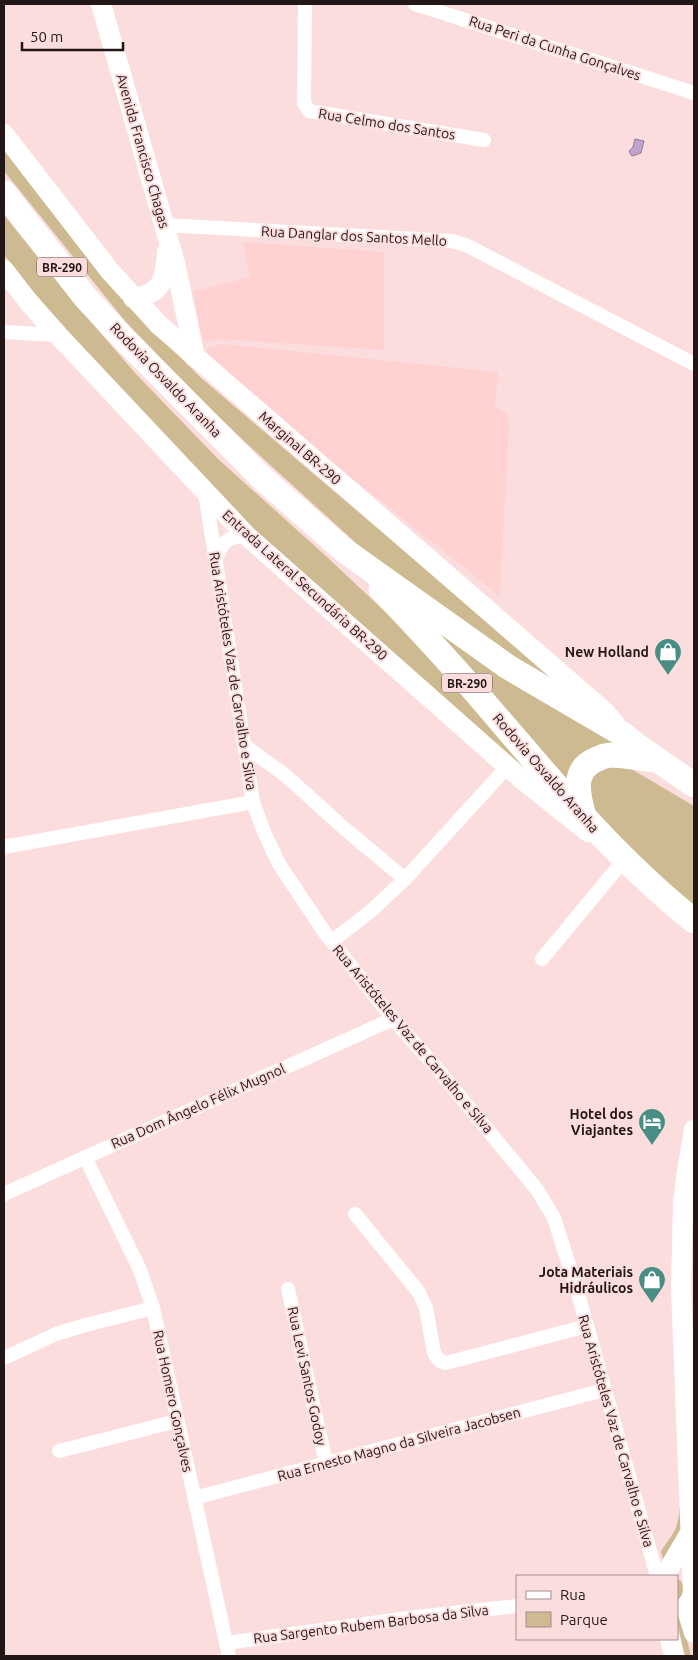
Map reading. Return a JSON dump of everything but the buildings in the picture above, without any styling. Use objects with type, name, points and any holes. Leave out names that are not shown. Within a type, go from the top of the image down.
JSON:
[{"type":"highway","name":"Rodovia Osvaldo Aranha","points":[[4,193],[85,297],[124,339],[263,479],[346,551],[508,667],[624,735],[694,784]]},
{"type":"highway","name":"Rodovia Osvaldo Aranha","points":[[346,551],[482,700],[584,818],[664,897],[694,921]]},
{"type":"highway","name":"BR-290","points":[[584,818],[578,785],[583,769],[590,762],[600,757],[612,755],[659,760]]},
{"type":"main road","name":"Avenida Francisco Chagas","points":[[101,4],[175,263],[195,357]]},
{"type":"main road","name":"Marginal BR-290","points":[[4,134],[109,270],[159,325],[532,647],[604,711],[624,735]]},
{"type":"main road","name":"Avenida Francisco Chagas","points":[[133,298],[150,294],[162,284],[166,265],[166,232]]},
{"type":"main road","name":"Entrada Lateral Secundária BR-290","points":[[4,270],[58,335],[247,536],[577,825],[619,854]]},
{"type":"main road","points":[[694,1130],[683,1204],[681,1289],[692,1529],[693,1593],[686,1606],[694,1633]]},
{"type":"main road","points":[[661,1575],[692,1529]]},
{"type":"main road","points":[[661,1575],[674,1571],[688,1577],[692,1583]]},
{"type":"main road","points":[[670,1640],[674,1656]]},
{"type":"street","name":"Rua Celmo dos Santos","points":[[305,4],[304,103],[309,111],[484,140]]},
{"type":"street","name":"Rua Peri da Cunha Gonçalves","points":[[415,4],[694,92]]},
{"type":"street","name":"Rua Danglar dos Santos Mello","points":[[166,232],[452,241],[466,245],[694,364]]},
{"type":"street","points":[[4,332],[58,335]]},
{"type":"street","name":"Rua Aristóteles Vaz de Carvalho e Silva","points":[[205,492],[253,802],[264,832],[279,864],[332,941],[392,1019],[435,1066],[538,1191],[554,1218],[661,1575]]},
{"type":"street","points":[[216,561],[219,549],[224,543],[236,536],[247,536]]},
{"type":"street","points":[[245,746],[285,776],[405,879]]},
{"type":"street","points":[[332,941],[370,911],[405,879],[508,766]]},
{"type":"street","points":[[4,848],[253,802]]},
{"type":"street","points":[[542,959],[614,872],[619,854]]},
{"type":"street","name":"Rua Dom Ângelo Félix Mugnol","points":[[4,1194],[392,1019]]},
{"type":"street","name":"Rua Homero Gonçalves","points":[[85,1157],[140,1270],[153,1308],[227,1649]]},
{"type":"street","points":[[355,1214],[418,1291],[426,1308],[434,1353],[440,1361],[446,1363],[587,1326]]},
{"type":"street","name":"Rua Levi Santos Godoy","points":[[288,1289],[326,1463]]},
{"type":"street","points":[[4,1358],[56,1334],[153,1308]]},
{"type":"street","name":"Rua Ernesto Magno da Silveira Jacobsen","points":[[194,1498],[604,1390]]},
{"type":"street","points":[[59,1451],[177,1420]]},
{"type":"street","name":"Rua Sargento Rubem Barbosa da Silva","points":[[227,1649],[416,1617],[516,1606]]},
{"type":"shaded area","points":[[635,139],[644,141],[641,153],[633,156],[629,151],[633,147]]},
{"type":"shaded area","points":[[243,242],[384,252],[384,350],[221,339],[203,342],[193,292],[250,277]]},
{"type":"shaded area","points":[[221,344],[498,372],[495,405],[498,410],[505,412],[509,420],[500,596],[210,365],[208,348]]},
{"type":"green space","points":[[4,150],[153,330],[200,377],[578,699],[389,573],[200,399],[125,321],[4,171]]},
{"type":"green space","points":[[4,215],[79,308],[136,374],[218,459],[327,557],[431,655],[561,801],[215,496],[76,345],[4,255]]},
{"type":"green space","points":[[420,618],[618,743],[600,744],[584,752],[573,787],[516,720]]},
{"type":"green space","points":[[628,767],[694,806],[694,906],[670,887],[595,810],[587,782],[595,768]]},
{"type":"green space","points":[[680,1506],[681,1529],[678,1540],[663,1559],[661,1551],[675,1530]]},
{"type":"green space","points":[[678,1580],[686,1590],[678,1601]]},
{"type":"green space","points":[[681,1617],[691,1656],[685,1656],[678,1626],[678,1618]]},
{"type":"place","name":"New Holland","points":[[668,676]]},
{"type":"place","name":"Hotel dos Viajantes","points":[[652,1146]]},
{"type":"place","name":"Jota Materiais Hidráulicos","points":[[652,1304]]}]
